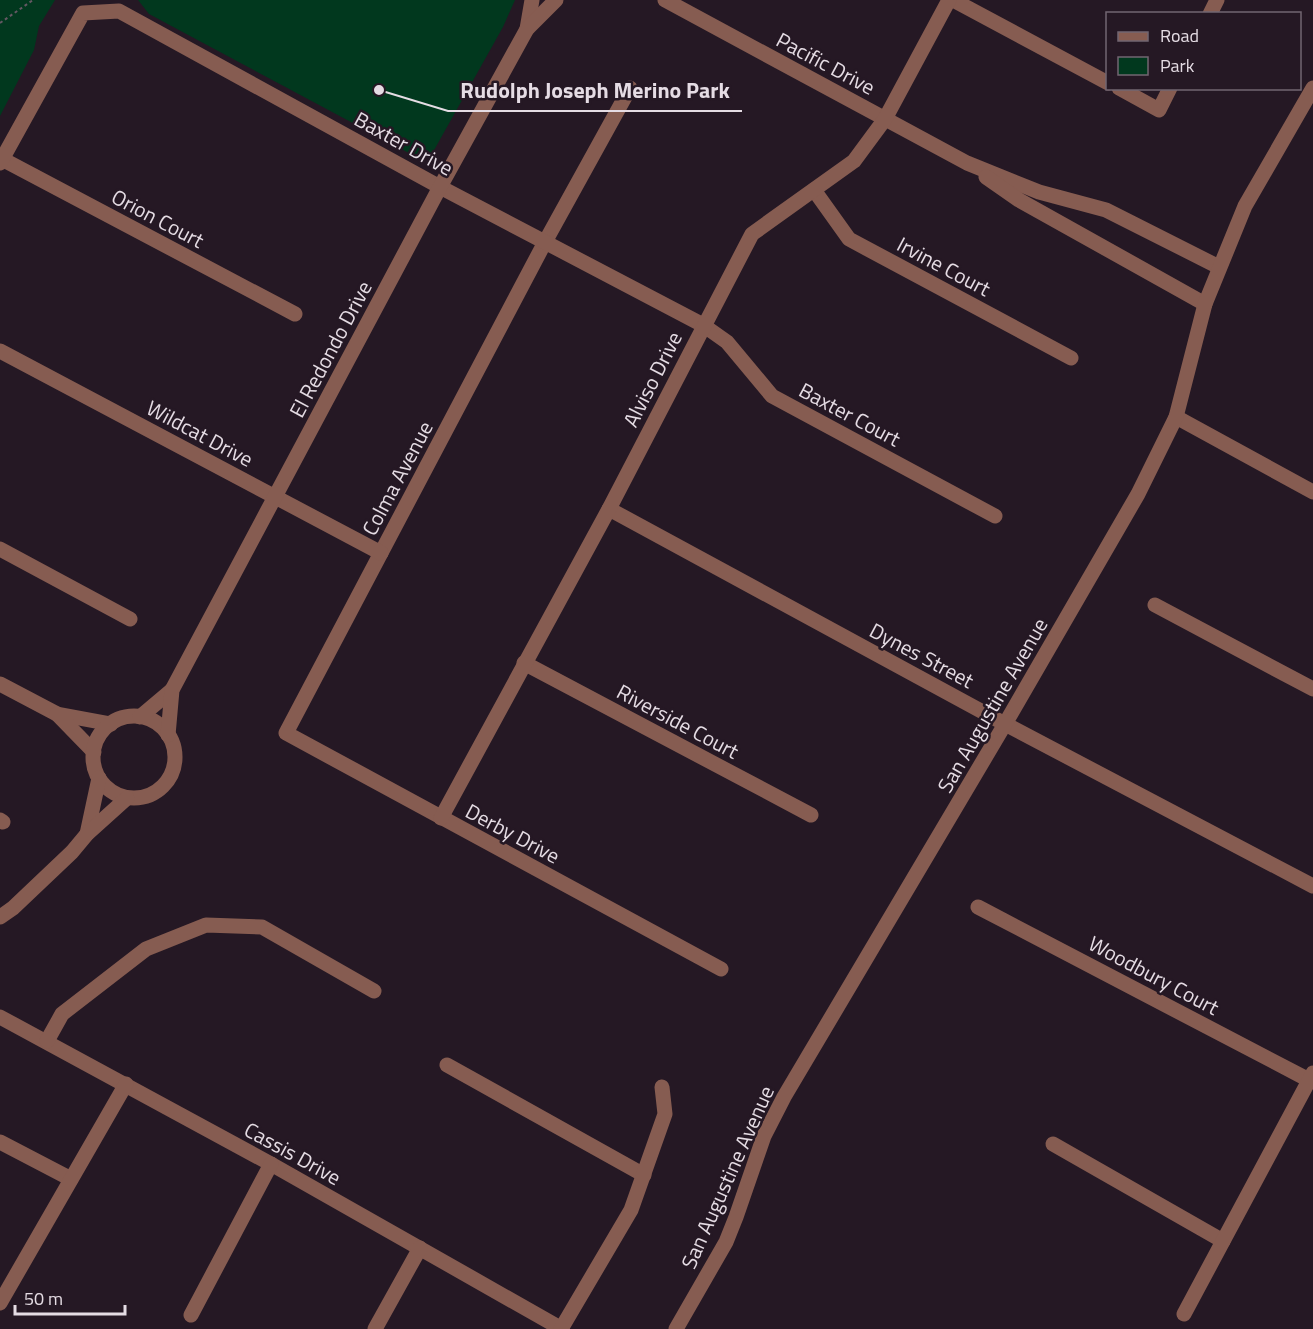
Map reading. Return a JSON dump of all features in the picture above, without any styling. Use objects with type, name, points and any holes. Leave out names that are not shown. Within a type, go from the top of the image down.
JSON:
[{"type":"street","name":"El Redondo Drive","points":[[527,28],[532,0]]},
{"type":"street","name":"El Redondo Drive","points":[[140,717],[172,690],[527,28],[556,0]]},
{"type":"street","name":"Pacific Drive","points":[[665,0],[967,163],[1039,192],[1106,210],[1220,267]]},
{"type":"street","name":"Alviso Drive","points":[[441,818],[609,509],[752,234],[854,161],[885,119],[951,0]]},
{"type":"street","points":[[951,0],[1106,81]]},
{"type":"street","name":"Baxter Drive","points":[[1,160],[83,13],[119,11],[440,187],[703,325]]},
{"type":"street","name":"Colma Avenue","points":[[286,733],[545,242],[630,88]]},
{"type":"street","name":"San Augustine Avenue","points":[[676,1329],[726,1242],[764,1136],[784,1097],[1138,494],[1176,417],[1205,304],[1245,206],[1313,88]]},
{"type":"street","points":[[1123,90],[1159,110],[1169,90]]},
{"type":"street","name":"Orion Court","points":[[1,160],[295,314]]},
{"type":"street","name":"Pacific Drive","points":[[967,163],[1019,200],[1205,304]]},
{"type":"street","name":"Irvine Court","points":[[814,190],[849,239],[1071,358]]},
{"type":"street","name":"Baxter Court","points":[[703,325],[727,342],[772,396],[995,516]]},
{"type":"street","name":"Wildcat Drive","points":[[0,351],[381,553]]},
{"type":"street","points":[[1176,417],[1313,492]]},
{"type":"street","name":"Dynes Street","points":[[609,509],[1005,724],[1313,886]]},
{"type":"street","points":[[0,549],[130,619]]},
{"type":"street","points":[[1155,605],[1313,688]]},
{"type":"street","name":"Riverside Court","points":[[524,663],[811,815]]},
{"type":"street","points":[[0,684],[57,714],[111,724]]},
{"type":"street","name":"El Redondo Drive","points":[[168,735],[172,690]]},
{"type":"street","points":[[57,714],[94,752]]},
{"type":"street","points":[[130,717],[140,717],[151,720],[168,735],[174,747],[175,760],[172,774],[154,794],[141,798],[127,798],[106,787],[99,778],[94,765],[94,752],[102,732],[111,724],[130,717]]},
{"type":"street","name":"Derby Drive","points":[[286,733],[721,969]]},
{"type":"street","points":[[87,834],[99,778]]},
{"type":"street","points":[[0,917],[13,908],[72,852],[87,834],[127,798]]},
{"type":"street","name":"Woodbury Court","points":[[978,907],[1311,1076]]},
{"type":"street","points":[[48,1041],[62,1014],[146,949],[206,925],[262,927],[374,991]]},
{"type":"street","name":"Cassis Drive","points":[[0,1017],[271,1164],[562,1329]]},
{"type":"street","points":[[447,1065],[644,1175]]},
{"type":"street","points":[[1184,1314],[1311,1076]]},
{"type":"street","points":[[0,1303],[126,1084]]},
{"type":"street","points":[[562,1329],[631,1210],[665,1114],[662,1087]]},
{"type":"street","points":[[0,1142],[71,1179]]},
{"type":"street","points":[[1053,1144],[1223,1241]]},
{"type":"street","points":[[191,1315],[271,1164]]},
{"type":"street","points":[[375,1329],[420,1248]]},
{"type":"path","points":[[0,23],[33,0]]},
{"type":"green space","points":[[0,0],[55,0],[39,26],[34,50],[0,116]]},
{"type":"green space","points":[[138,0],[515,0],[503,27],[433,152],[422,160],[149,14]]},
{"type":"place","name":"Rudolph Joseph Merino Park","points":[[379,90]]}]
